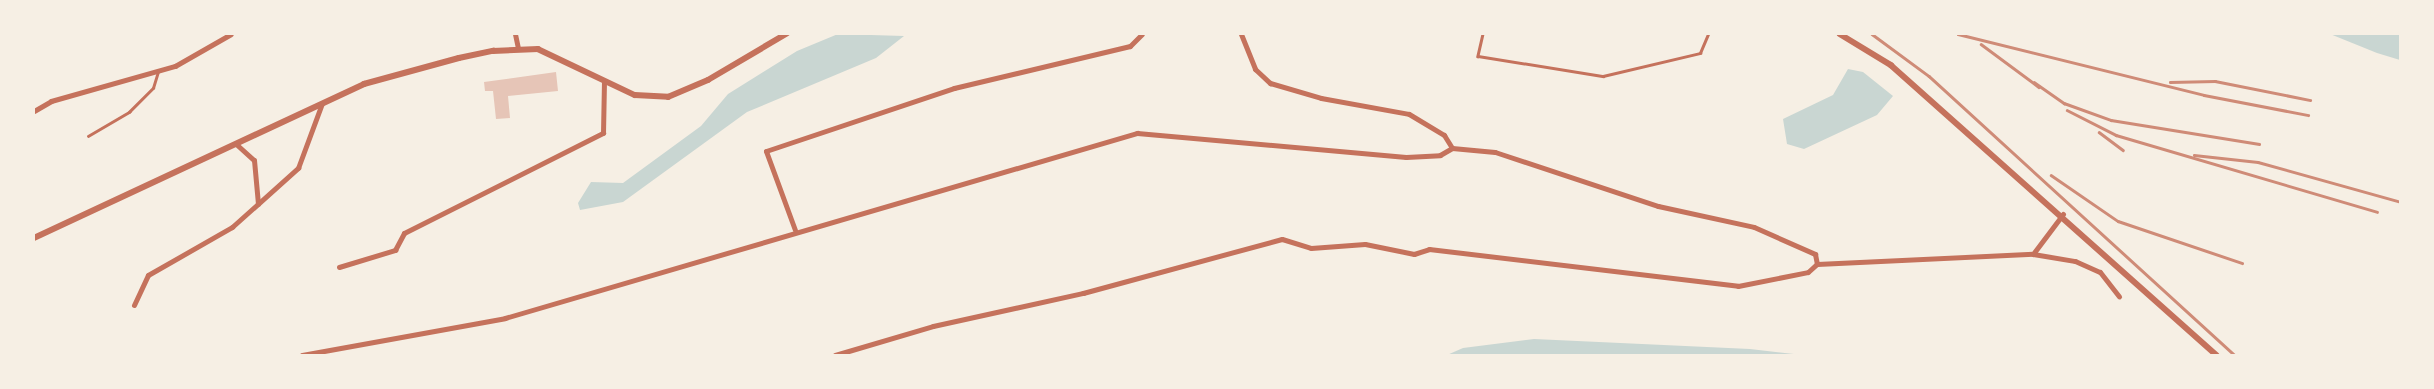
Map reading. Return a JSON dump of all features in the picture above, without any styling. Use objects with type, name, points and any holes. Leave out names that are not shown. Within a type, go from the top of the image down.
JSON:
[{"type":"street","points":[[34,111],[50,101],[175,66],[231,34]]},
{"type":"street","points":[[515,34],[518,48]]},
{"type":"street","points":[[34,238],[364,84],[518,48],[558,56],[604,81],[635,95],[668,96],[708,80],[786,34]]},
{"type":"street","points":[[796,230],[766,151],[954,88],[1130,46],[1142,34]]},
{"type":"street","points":[[1241,34],[1255,69],[1270,83],[1321,98],[1409,114],[1444,135],[1452,148]]},
{"type":"street","points":[[1840,34],[1891,65],[2063,214],[2217,355]]},
{"type":"street","points":[[339,267],[395,250],[404,233],[603,134],[604,81]]},
{"type":"street","points":[[134,305],[148,275],[217,237],[298,168],[322,103]]},
{"type":"street","points":[[302,355],[505,318],[796,230],[1137,133],[1406,156],[1440,155],[1452,148],[1495,152],[1658,206],[1754,227],[1814,254],[1817,264]]},
{"type":"street","points":[[236,144],[254,160],[258,204]]},
{"type":"street","points":[[2033,254],[2063,214]]},
{"type":"street","points":[[834,355],[933,326],[1083,293],[1282,238],[1311,248],[1365,244],[1414,254],[1429,249],[1730,286],[1808,272],[1817,264],[2033,254],[2075,261],[2100,272],[2120,296]]},
{"type":"lane","points":[[1483,34],[1478,56],[1603,76],[1700,54],[1708,34]]},
{"type":"lane","points":[[88,136],[129,112],[153,88],[159,70]]},
{"type":"shaded area","points":[[838,34],[904,36],[876,58],[747,112],[623,202],[580,210],[578,203],[591,182],[623,183],[701,126],[728,94],[797,51]]},
{"type":"shaded area","points":[[2330,34],[2400,34],[2400,60],[2377,53]]},
{"type":"shaded area","points":[[1848,69],[1863,72],[1893,96],[1877,115],[1804,149],[1787,144],[1783,119],[1833,95]]},
{"type":"shaded area","points":[[1534,339],[1750,349],[1803,355],[1447,355],[1463,348]]},
{"type":"building","points":[[556,72],[558,91],[508,96],[510,118],[496,119],[493,91],[485,91],[484,82]]},
{"type":"railway","points":[[1872,34],[1929,76],[2235,355]]},
{"type":"railway","points":[[1958,34],[2204,95],[2308,115]]},
{"type":"railway","points":[[1981,44],[2039,87]]},
{"type":"railway","points":[[2170,82],[2215,81],[2310,100]]},
{"type":"railway","points":[[2034,82],[2064,103],[2111,120],[2259,144]]},
{"type":"railway","points":[[2067,110],[2116,135],[2377,212]]},
{"type":"railway","points":[[2099,132],[2123,150]]},
{"type":"railway","points":[[2194,155],[2258,162],[2398,201]]},
{"type":"railway","points":[[2051,175],[2118,221],[2242,263]]}]
